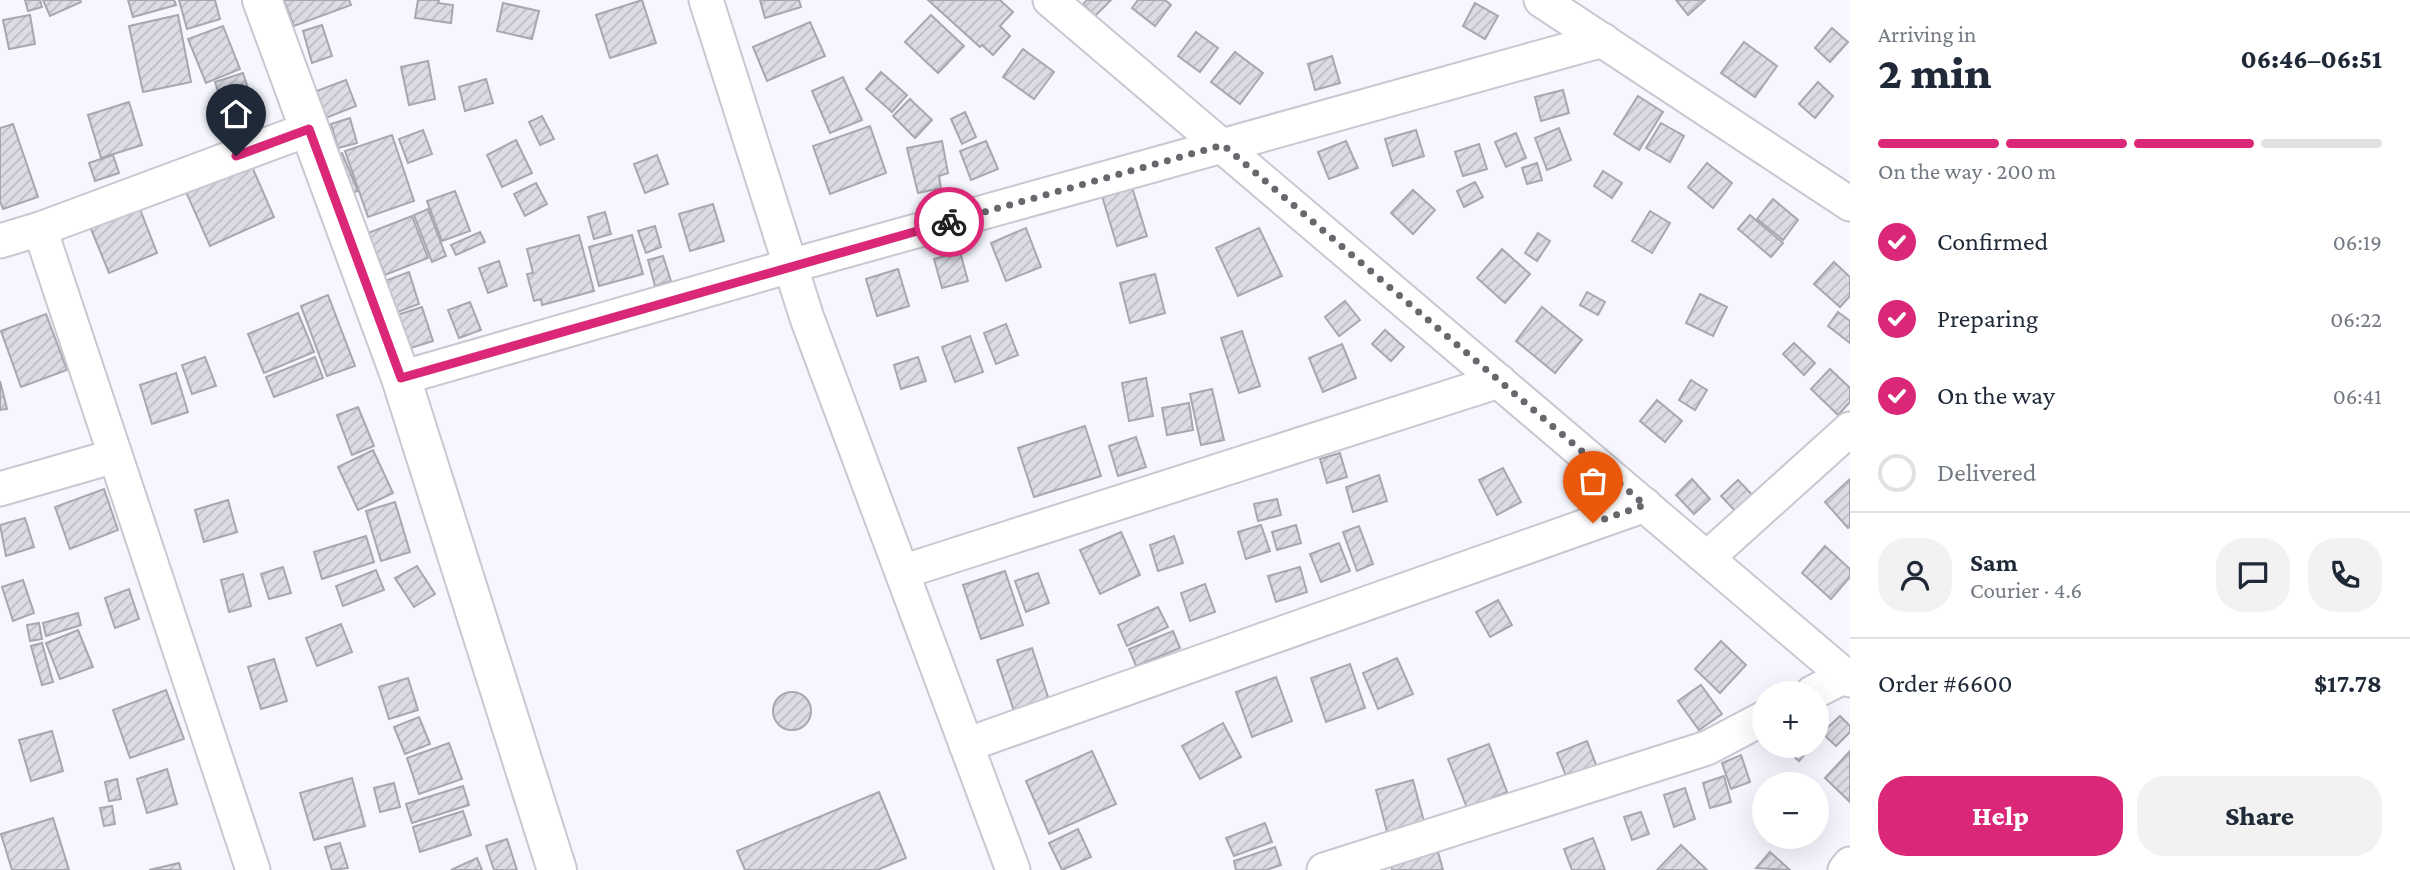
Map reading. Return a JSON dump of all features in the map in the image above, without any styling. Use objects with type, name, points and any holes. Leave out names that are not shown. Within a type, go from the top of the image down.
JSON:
[{"type":"main road","points":[[262,0],[401,378],[557,870]]},
{"type":"street","points":[[706,0],[790,266],[1013,870]]},
{"type":"street","points":[[1050,0],[1848,678],[1829,686]]},
{"type":"street","points":[[1541,0],[1850,204]]},
{"type":"street","points":[[401,378],[790,266],[1603,40]]},
{"type":"street","points":[[0,241],[40,229],[309,129]]},
{"type":"street","points":[[40,229],[253,870]]},
{"type":"street","points":[[902,572],[1499,381]]},
{"type":"street","points":[[1707,558],[1850,429]]},
{"type":"street","points":[[0,489],[115,456]]},
{"type":"street","points":[[966,745],[1645,505]]},
{"type":"street","points":[[1324,870],[1707,748],[1752,724]]},
{"type":"street","points":[[1845,870],[1850,864]]},
{"type":"building","points":[[25,0],[40,0],[42,7],[28,11]]},
{"type":"building","points":[[43,0],[80,0],[81,2],[50,16]]},
{"type":"building","points":[[128,0],[174,0],[176,5],[133,17]]},
{"type":"building","points":[[179,0],[215,0],[220,19],[187,29]]},
{"type":"building","points":[[284,0],[349,0],[351,5],[294,26]]},
{"type":"building","points":[[418,0],[439,0],[438,3],[453,5],[451,23],[415,18]]},
{"type":"building","points":[[642,0],[656,43],[610,58],[596,15]]},
{"type":"building","points":[[760,0],[799,0],[801,7],[765,18]]},
{"type":"building","points":[[928,0],[1000,0],[1013,12],[1000,26],[1010,36],[993,55],[982,45],[980,47]]},
{"type":"building","points":[[1087,0],[1111,0],[1095,16],[1083,4]]},
{"type":"building","points":[[1138,0],[1165,0],[1171,5],[1155,26],[1132,8]]},
{"type":"building","points":[[1676,0],[1705,0],[1688,15]]},
{"type":"building","points":[[503,3],[539,11],[532,39],[497,31]]},
{"type":"building","points":[[1475,3],[1498,16],[1485,39],[1463,26]]},
{"type":"building","points":[[30,15],[35,44],[9,49],[3,20]]},
{"type":"building","points":[[178,15],[191,82],[143,92],[129,26]]},
{"type":"building","points":[[931,15],[964,46],[938,73],[905,42]]},
{"type":"building","points":[[810,22],[825,56],[767,81],[753,47]]},
{"type":"building","points":[[322,25],[332,56],[312,63],[303,31]]},
{"type":"building","points":[[223,26],[240,69],[206,83],[188,39]]},
{"type":"building","points":[[1832,28],[1848,42],[1830,62],[1815,48]]},
{"type":"building","points":[[1196,32],[1218,48],[1200,72],[1178,56]]},
{"type":"building","points":[[1744,42],[1777,66],[1755,97],[1721,73]]},
{"type":"building","points":[[1023,49],[1054,72],[1034,99],[1003,77]]},
{"type":"building","points":[[1235,52],[1263,73],[1240,104],[1211,82]]},
{"type":"building","points":[[1332,56],[1340,83],[1315,90],[1308,64]]},
{"type":"building","points":[[428,61],[435,99],[409,105],[401,67]]},
{"type":"building","points":[[881,72],[907,95],[892,112],[866,89]]},
{"type":"building","points":[[243,73],[259,123],[231,132],[215,82]]},
{"type":"building","points":[[843,77],[862,120],[830,133],[812,91]]},
{"type":"building","points":[[486,79],[493,103],[465,111],[459,87]]},
{"type":"building","points":[[346,80],[356,106],[321,120],[311,93]]},
{"type":"building","points":[[1818,82],[1833,96],[1815,118],[1799,104]]},
{"type":"building","points":[[1563,90],[1569,113],[1541,121],[1535,97]]},
{"type":"building","points":[[1638,96],[1663,112],[1639,150],[1614,134]]},
{"type":"building","points":[[910,99],[932,120],[915,138],[893,116]]},
{"type":"building","points":[[129,102],[142,145],[101,158],[88,115]]},
{"type":"building","points":[[965,112],[976,137],[962,144],[951,119]]},
{"type":"building","points":[[542,116],[554,139],[540,145],[529,122]]},
{"type":"building","points":[[350,118],[357,143],[338,148],[331,124]]},
{"type":"building","points":[[1661,123],[1684,136],[1670,162],[1646,148]]},
{"type":"building","points":[[13,124],[38,197],[3,209],[0,201],[0,128]]},
{"type":"building","points":[[870,126],[886,173],[830,194],[813,146]]},
{"type":"building","points":[[1559,128],[1571,160],[1547,170],[1535,138]]},
{"type":"building","points":[[423,130],[432,154],[408,163],[399,139]]},
{"type":"building","points":[[1416,130],[1424,156],[1393,166],[1385,139]]},
{"type":"building","points":[[1516,133],[1526,158],[1506,167],[1495,142]]},
{"type":"building","points":[[392,135],[414,201],[368,217],[345,151]]},
{"type":"building","points":[[516,140],[532,173],[502,187],[487,155]]},
{"type":"building","points":[[942,141],[948,173],[939,176],[941,188],[918,193],[907,148]]},
{"type":"building","points":[[986,141],[998,169],[971,180],[960,151]]},
{"type":"building","points":[[1346,141],[1358,168],[1329,179],[1318,152]]},
{"type":"building","points":[[1479,144],[1487,169],[1463,176],[1455,152]]},
{"type":"building","points":[[342,153],[358,191],[346,195],[331,158]]},
{"type":"building","points":[[113,155],[119,173],[95,181],[89,163]]},
{"type":"building","points":[[657,155],[668,184],[645,193],[634,164]]},
{"type":"building","points":[[250,162],[274,217],[210,246],[186,192]]},
{"type":"building","points":[[1537,163],[1542,180],[1527,184],[1522,168]]},
{"type":"building","points":[[1707,163],[1732,183],[1713,208],[1688,187]]},
{"type":"building","points":[[1603,171],[1622,183],[1612,198],[1594,186]]},
{"type":"building","points":[[1475,182],[1483,197],[1464,207],[1457,191]]},
{"type":"building","points":[[536,183],[547,204],[525,216],[514,194]]},
{"type":"building","points":[[1132,187],[1147,236],[1117,246],[1102,196]]},
{"type":"building","points":[[1413,190],[1435,210],[1413,234],[1391,213]]},
{"type":"building","points":[[455,191],[470,231],[442,241],[427,201]]},
{"type":"building","points":[[1773,199],[1798,220],[1783,240],[1757,219]]},
{"type":"building","points":[[138,204],[157,253],[109,273],[89,224]]},
{"type":"building","points":[[713,204],[724,241],[690,251],[679,214]]},
{"type":"building","points":[[428,209],[446,256],[432,262],[414,215]]},
{"type":"building","points":[[1650,211],[1670,223],[1652,253],[1632,241]]},
{"type":"building","points":[[605,212],[611,234],[594,239],[588,217]]},
{"type":"building","points":[[1750,215],[1783,243],[1771,257],[1738,229]]},
{"type":"building","points":[[412,216],[428,258],[385,275],[368,233]]},
{"type":"building","points":[[655,226],[661,247],[646,253],[638,231]]},
{"type":"building","points":[[1026,228],[1041,267],[1006,281],[991,243]]},
{"type":"building","points":[[1259,228],[1282,276],[1238,296],[1216,248]]},
{"type":"building","points":[[480,232],[485,242],[456,255],[451,245]]},
{"type":"building","points":[[1538,233],[1550,241],[1537,261],[1525,253]]},
{"type":"building","points":[[579,235],[594,291],[542,305],[541,299],[534,301],[527,274],[533,273],[527,249]]},
{"type":"building","points":[[632,235],[643,274],[599,286],[589,247]]},
{"type":"building","points":[[1502,249],[1530,274],[1505,303],[1477,278]]},
{"type":"building","points":[[960,252],[968,281],[942,288],[934,259]]},
{"type":"building","points":[[663,256],[671,281],[655,286],[648,260]]},
{"type":"building","points":[[499,261],[507,286],[488,293],[479,268]]},
{"type":"building","points":[[1834,262],[1850,277],[1850,296],[1840,307],[1814,284]]},
{"type":"building","points":[[898,269],[909,306],[877,316],[866,279]]},
{"type":"building","points":[[409,272],[419,304],[392,314],[382,282]]},
{"type":"building","points":[[1155,274],[1165,313],[1130,323],[1120,283]]},
{"type":"building","points":[[1587,292],[1605,302],[1598,315],[1580,305]]},
{"type":"building","points":[[1700,294],[1727,307],[1713,336],[1686,323]]},
{"type":"building","points":[[328,295],[355,366],[327,376],[301,306]]},
{"type":"building","points":[[1345,301],[1360,320],[1339,336],[1325,317]]},
{"type":"building","points":[[470,302],[481,330],[459,338],[448,310]]},
{"type":"building","points":[[422,307],[433,341],[404,350],[394,316]]},
{"type":"building","points":[[1542,307],[1582,340],[1555,373],[1516,341]]},
{"type":"building","points":[[1838,312],[1850,321],[1850,343],[1828,326]]},
{"type":"building","points":[[298,313],[314,352],[264,373],[248,334]]},
{"type":"building","points":[[46,314],[67,370],[21,387],[1,331]]},
{"type":"building","points":[[1006,324],[1018,355],[996,364],[984,333]]},
{"type":"building","points":[[1385,330],[1404,347],[1391,361],[1372,344]]},
{"type":"building","points":[[1242,331],[1260,386],[1239,393],[1221,338]]},
{"type":"building","points":[[970,336],[983,372],[955,382],[942,347]]},
{"type":"building","points":[[1794,343],[1815,363],[1804,375],[1783,354]]},
{"type":"building","points":[[1342,344],[1356,378],[1323,392],[1309,358]]},
{"type":"building","points":[[205,357],[216,386],[192,394],[182,365]]},
{"type":"building","points":[[315,357],[323,378],[274,397],[266,377]]},
{"type":"building","points":[[918,357],[926,381],[901,389],[894,365]]},
{"type":"building","points":[[1830,369],[1850,388],[1850,402],[1838,415],[1811,389]]},
{"type":"building","points":[[176,373],[188,412],[152,424],[140,385]]},
{"type":"building","points":[[1146,378],[1153,416],[1129,421],[1122,383]]},
{"type":"building","points":[[1691,380],[1707,390],[1695,410],[1679,400]]},
{"type":"building","points":[[0,381],[7,409],[0,410]]},
{"type":"building","points":[[1212,389],[1224,440],[1201,445],[1190,394]]},
{"type":"building","points":[[1657,400],[1682,421],[1665,442],[1640,421]]},
{"type":"building","points":[[1189,403],[1193,430],[1167,435],[1162,408]]},
{"type":"building","points":[[358,407],[374,446],[352,455],[337,415]]},
{"type":"building","points":[[1085,426],[1101,476],[1034,497],[1018,448]]},
{"type":"building","points":[[1136,437],[1146,467],[1118,476],[1109,446]]},
{"type":"building","points":[[373,450],[393,493],[358,510],[338,467]]},
{"type":"building","points":[[1340,453],[1347,477],[1327,483],[1320,459]]},
{"type":"building","points":[[1503,468],[1521,502],[1497,515],[1479,480]]},
{"type":"building","points":[[1379,475],[1387,501],[1353,512],[1346,487]]},
{"type":"building","points":[[1692,479],[1710,499],[1694,514],[1676,495]]},
{"type":"building","points":[[1850,479],[1850,527],[1848,528],[1825,502]]},
{"type":"building","points":[[1738,480],[1758,501],[1741,517],[1721,496]]},
{"type":"building","points":[[104,489],[118,530],[70,549],[55,507]]},
{"type":"building","points":[[1277,499],[1281,515],[1258,521],[1254,504]]},
{"type":"building","points":[[228,500],[237,532],[204,542],[195,510]]},
{"type":"building","points":[[395,502],[410,552],[381,561],[366,511]]},
{"type":"building","points":[[25,518],[34,547],[6,556],[0,525]]},
{"type":"building","points":[[1261,525],[1270,551],[1246,559],[1238,532]]},
{"type":"building","points":[[1296,525],[1301,543],[1277,550],[1272,532]]},
{"type":"building","points":[[1359,526],[1373,564],[1357,571],[1343,532]]},
{"type":"building","points":[[1121,532],[1140,575],[1100,594],[1080,550]]},
{"type":"building","points":[[366,536],[374,562],[322,579],[314,552]]},
{"type":"building","points":[[1174,536],[1183,563],[1158,571],[1150,545]]},
{"type":"building","points":[[1339,543],[1350,571],[1321,582],[1310,554]]},
{"type":"building","points":[[1825,546],[1850,569],[1850,577],[1831,599],[1802,573]]},
{"type":"building","points":[[417,566],[435,594],[414,607],[395,578]]},
{"type":"building","points":[[283,567],[291,593],[269,599],[261,574]]},
{"type":"building","points":[[1300,567],[1307,592],[1276,602],[1268,576]]},
{"type":"building","points":[[376,570],[384,590],[343,606],[336,586]]},
{"type":"building","points":[[1005,571],[1023,625],[981,639],[963,585]]},
{"type":"building","points":[[1038,573],[1049,603],[1026,612],[1015,581]]},
{"type":"building","points":[[243,574],[251,606],[229,612],[221,580]]},
{"type":"building","points":[[23,580],[34,613],[13,621],[2,587]]},
{"type":"building","points":[[1205,584],[1215,612],[1190,621],[1181,593]]},
{"type":"building","points":[[129,589],[139,619],[115,628],[105,598]]},
{"type":"building","points":[[1498,600],[1512,625],[1490,637],[1476,612]]},
{"type":"building","points":[[1158,607],[1168,627],[1127,646],[1118,625]]},
{"type":"building","points":[[78,613],[81,625],[46,636],[43,623]]},
{"type":"building","points":[[39,623],[42,639],[30,641],[27,625]]},
{"type":"building","points":[[341,624],[352,652],[317,666],[306,638]]},
{"type":"building","points":[[78,630],[93,667],[60,679],[46,643]]},
{"type":"building","points":[[1173,631],[1180,648],[1136,666],[1129,649]]},
{"type":"building","points":[[1721,641],[1746,665],[1720,693],[1695,669]]},
{"type":"building","points":[[42,643],[53,682],[42,685],[31,646]]},
{"type":"building","points":[[1032,648],[1049,700],[1014,711],[997,660]]},
{"type":"building","points":[[1397,658],[1413,694],[1378,709],[1363,673]]},
{"type":"building","points":[[274,659],[287,701],[261,709],[248,667]]},
{"type":"building","points":[[1350,664],[1365,708],[1326,722],[1311,678]]},
{"type":"building","points":[[1276,677],[1292,721],[1252,737],[1236,692]]},
{"type":"building","points":[[408,678],[418,710],[389,719],[379,687]]},
{"type":"building","points":[[1701,685],[1722,714],[1699,730],[1678,701]]},
{"type":"building","points":[[166,690],[184,739],[130,758],[113,710]]},
{"type":"building","points":[[792,692],[806,697],[811,711],[806,725],[792,730],[778,725],[773,711],[778,697]]},
{"type":"building","points":[[1840,716],[1850,726],[1850,732],[1836,746],[1829,740],[1829,726]]},
{"type":"building","points":[[419,717],[430,744],[405,754],[394,727]]},
{"type":"building","points":[[1223,723],[1241,757],[1200,779],[1182,746]]},
{"type":"building","points":[[52,731],[63,771],[31,781],[19,740]]},
{"type":"building","points":[[1587,741],[1598,770],[1568,781],[1557,753]]},
{"type":"building","points":[[449,743],[462,779],[419,794],[407,758]]},
{"type":"building","points":[[1489,744],[1507,792],[1467,808],[1448,759]]},
{"type":"building","points":[[1092,751],[1116,804],[1049,834],[1026,781]]},
{"type":"building","points":[[1850,751],[1850,802],[1829,782],[1829,774]]},
{"type":"building","points":[[1741,755],[1750,782],[1731,789],[1722,763]]},
{"type":"building","points":[[167,769],[177,804],[147,813],[137,779]]},
{"type":"building","points":[[1724,776],[1731,802],[1710,808],[1703,783]]},
{"type":"building","points":[[352,778],[365,826],[314,840],[300,793]]},
{"type":"building","points":[[117,779],[121,799],[109,801],[105,782]]},
{"type":"building","points":[[1413,780],[1427,833],[1390,843],[1376,790]]},
{"type":"building","points":[[394,783],[400,807],[380,812],[374,788]]},
{"type":"building","points":[[463,786],[469,805],[412,823],[406,804]]},
{"type":"building","points":[[1685,788],[1695,819],[1674,827],[1664,795]]},
{"type":"building","points":[[879,792],[906,858],[877,870],[745,870],[737,851]]},
{"type":"building","points":[[112,806],[115,824],[104,826],[100,808]]},
{"type":"building","points":[[463,811],[471,835],[420,852],[413,827]]},
{"type":"building","points":[[1641,812],[1649,834],[1632,840],[1624,817]]},
{"type":"building","points":[[53,818],[69,870],[12,870],[1,834]]},
{"type":"building","points":[[1265,823],[1272,842],[1234,856],[1226,838]]},
{"type":"building","points":[[1078,829],[1091,857],[1062,870],[1049,843]]},
{"type":"building","points":[[1593,838],[1605,870],[1572,870],[1564,849]]},
{"type":"building","points":[[507,839],[517,870],[494,870],[486,846]]},
{"type":"building","points":[[340,843],[348,868],[332,870],[325,847]]},
{"type":"building","points":[[1681,845],[1707,870],[1657,870]]},
{"type":"building","points":[[1275,847],[1281,865],[1266,870],[1236,870],[1234,861]]},
{"type":"building","points":[[1438,852],[1443,870],[1392,870],[1391,864]]},
{"type":"building","points":[[1770,852],[1790,870],[1756,868]]},
{"type":"building","points":[[477,858],[482,870],[451,870]]},
{"type":"building","points":[[179,863],[181,870],[149,870]]},
{"type":"way so far","points":[[949,222],[1223,145],[1645,505],[1593,523]]},
{"type":"route","points":[[236,156],[309,129],[401,378],[949,222]]}]
